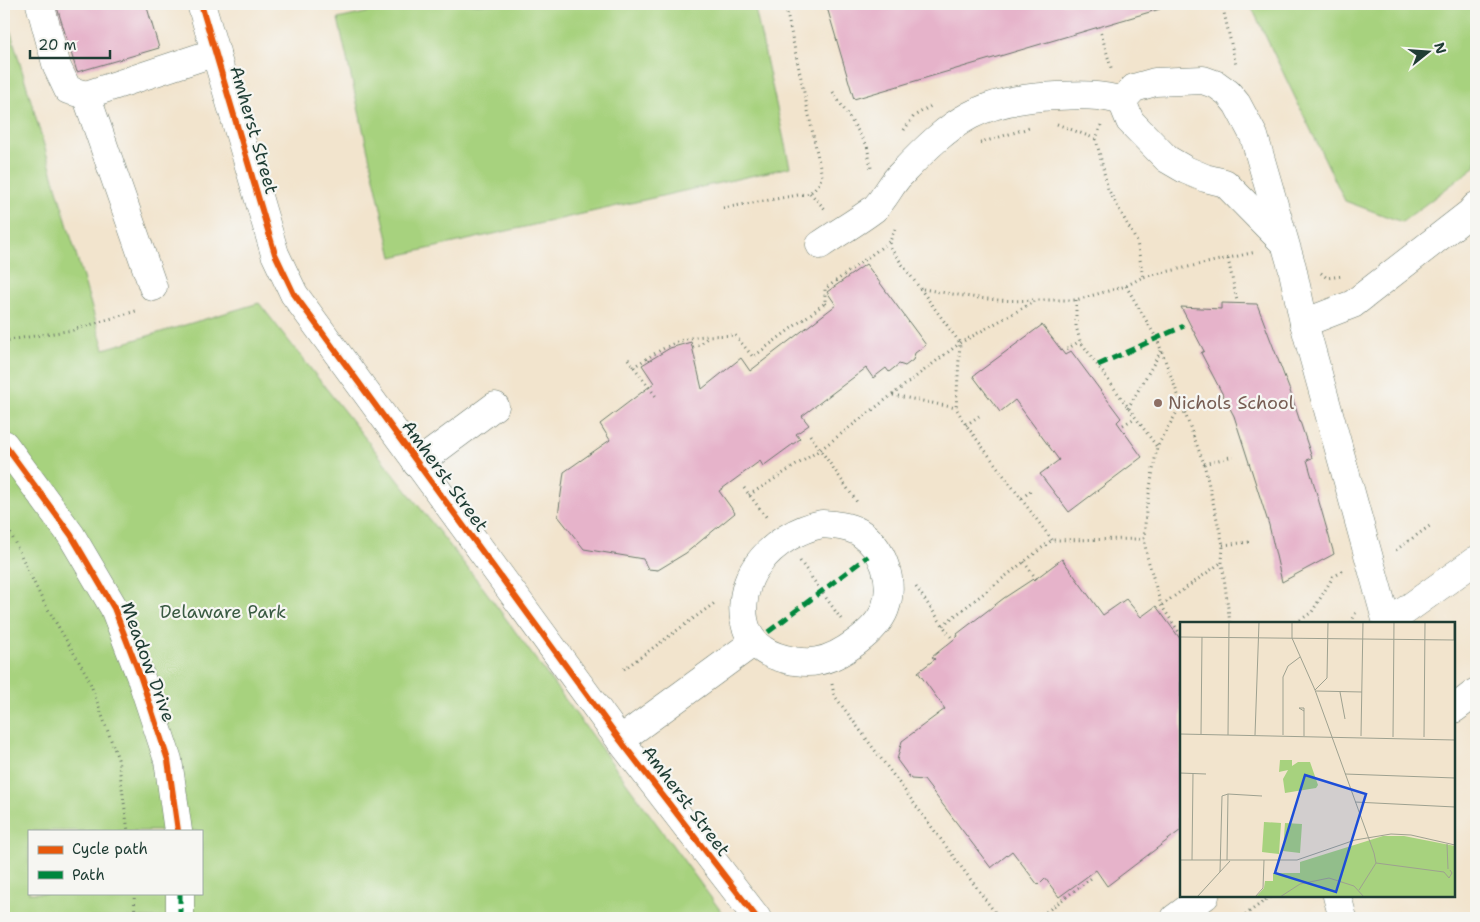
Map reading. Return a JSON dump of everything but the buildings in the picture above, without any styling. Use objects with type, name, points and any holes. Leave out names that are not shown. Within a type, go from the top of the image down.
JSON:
[{"type":"street","points":[[40,4],[57,67],[68,90],[86,95],[216,52]]},
{"type":"street","name":"Amherst Street","points":[[200,4],[216,52],[275,254],[294,294],[620,740],[757,918]]},
{"type":"street","points":[[820,245],[875,208],[900,174],[947,129],[982,109],[1020,98],[1091,95],[1117,88],[1134,88],[1155,82],[1203,80],[1217,85],[1228,94],[1237,104],[1254,136],[1272,248]]},
{"type":"street","points":[[1117,88],[1130,120],[1167,159],[1205,178],[1225,183],[1272,248],[1292,267],[1304,323],[1388,622]]},
{"type":"street","points":[[86,95],[153,287]]},
{"type":"street","points":[[1225,183],[1236,176],[1249,161],[1254,136]]},
{"type":"street","points":[[1304,323],[1353,304],[1470,213],[1476,206]]},
{"type":"street","points":[[417,464],[495,406]]},
{"type":"street","name":"Meadow Drive","points":[[4,444],[70,534],[114,608],[141,678],[168,760],[178,830]]},
{"type":"street","points":[[822,524],[852,529],[860,533],[877,549],[887,572],[888,588],[885,609],[877,622],[845,650],[817,662],[795,661],[762,650],[754,642],[743,612],[746,586],[758,564],[774,548],[796,533],[822,524]]},
{"type":"street","points":[[1389,622],[1476,560]]},
{"type":"street","points":[[620,740],[754,642]]},
{"type":"street","points":[[1455,708],[1476,692]]},
{"type":"street","points":[[180,894],[180,918]]},
{"type":"street","points":[[1175,918],[1204,897]]},
{"type":"street","points":[[1337,897],[1343,918]]},
{"type":"path","points":[[723,208],[810,193],[819,184],[822,176],[784,4]]},
{"type":"path","points":[[1222,4],[1237,68]]},
{"type":"path","points":[[1102,33],[1117,88]]},
{"type":"path","points":[[833,92],[866,145],[871,170]]},
{"type":"path","points":[[1050,122],[1096,139]]},
{"type":"path","points":[[1102,124],[1096,139],[1108,189],[1137,242],[1143,277]]},
{"type":"path","points":[[974,146],[1031,127]]},
{"type":"path","points":[[810,193],[823,208]]},
{"type":"path","points":[[895,226],[890,241],[891,249],[960,343],[956,408],[966,425],[1052,540]]},
{"type":"path","points":[[828,307],[825,303],[825,289],[890,241]]},
{"type":"path","points":[[922,289],[1011,301],[1076,300],[1126,286],[1143,277],[1272,248]]},
{"type":"path","points":[[1228,259],[1237,301]]},
{"type":"path","points":[[1126,286],[1157,339],[1204,464],[1224,545],[1222,562],[1230,622]]},
{"type":"path","points":[[749,495],[820,450],[960,343],[1037,300]]},
{"type":"path","points":[[1076,300],[1076,326],[1080,341],[1158,447]]},
{"type":"path","points":[[633,366],[683,339],[698,336],[735,335],[752,356],[825,303]]},
{"type":"path","points":[[4,343],[9,340],[73,330],[124,316]]},
{"type":"path","points":[[693,346],[701,344],[708,336]]},
{"type":"path","points":[[1068,349],[1080,341]]},
{"type":"path","points":[[1128,408],[1161,350]]},
{"type":"path","points":[[628,359],[657,398]]},
{"type":"path","points":[[893,395],[956,408]]},
{"type":"path","points":[[1180,633],[1162,605],[1147,556],[1144,539],[1146,512],[1158,447],[1181,404]]},
{"type":"path","points":[[966,425],[979,416]]},
{"type":"path","points":[[1123,425],[1135,418]]},
{"type":"path","points":[[810,435],[836,472]]},
{"type":"path","points":[[1204,464],[1234,456]]},
{"type":"path","points":[[744,488],[767,517]]},
{"type":"path","points":[[1022,498],[1033,489]]},
{"type":"path","points":[[4,520],[42,598],[88,677],[118,759],[128,830]]},
{"type":"path","points":[[1393,552],[1431,524]]},
{"type":"path","points":[[943,625],[1052,540],[1144,539]]},
{"type":"path","points":[[1224,545],[1249,542]]},
{"type":"path","points":[[797,557],[845,623]]},
{"type":"path","points":[[1024,562],[1037,580]]},
{"type":"path","points":[[1162,605],[1222,562]]},
{"type":"path","points":[[1297,622],[1312,612],[1333,577]]},
{"type":"path","points":[[835,676],[831,682],[834,695],[999,918]]},
{"type":"path","points":[[1038,918],[1094,876]]},
{"type":"path","points":[[134,894],[135,918]]},
{"type":"path","points":[[1241,918],[1270,897]]},
{"type":"green space","points":[[405,4],[754,4],[790,167],[392,257],[338,19]]},
{"type":"green space","points":[[1250,4],[1476,4],[1476,166],[1402,222],[1345,201]]},
{"type":"green space","name":"Delaware Park","points":[[4,9],[104,349],[259,303],[484,589],[726,918],[4,918]]},
{"type":"marked path","points":[[1098,365],[1184,326]]},
{"type":"marked path","points":[[768,632],[868,556]]},
{"type":"marked path","points":[[180,894],[180,918]]},
{"type":"cycle path","points":[[201,4],[275,254],[294,294],[620,740],[757,918]]},
{"type":"cycle path","points":[[4,444],[71,535],[114,608],[141,678],[168,760],[178,830]]},
{"type":"place","name":"Nichols School","points":[[1158,403]]}]
